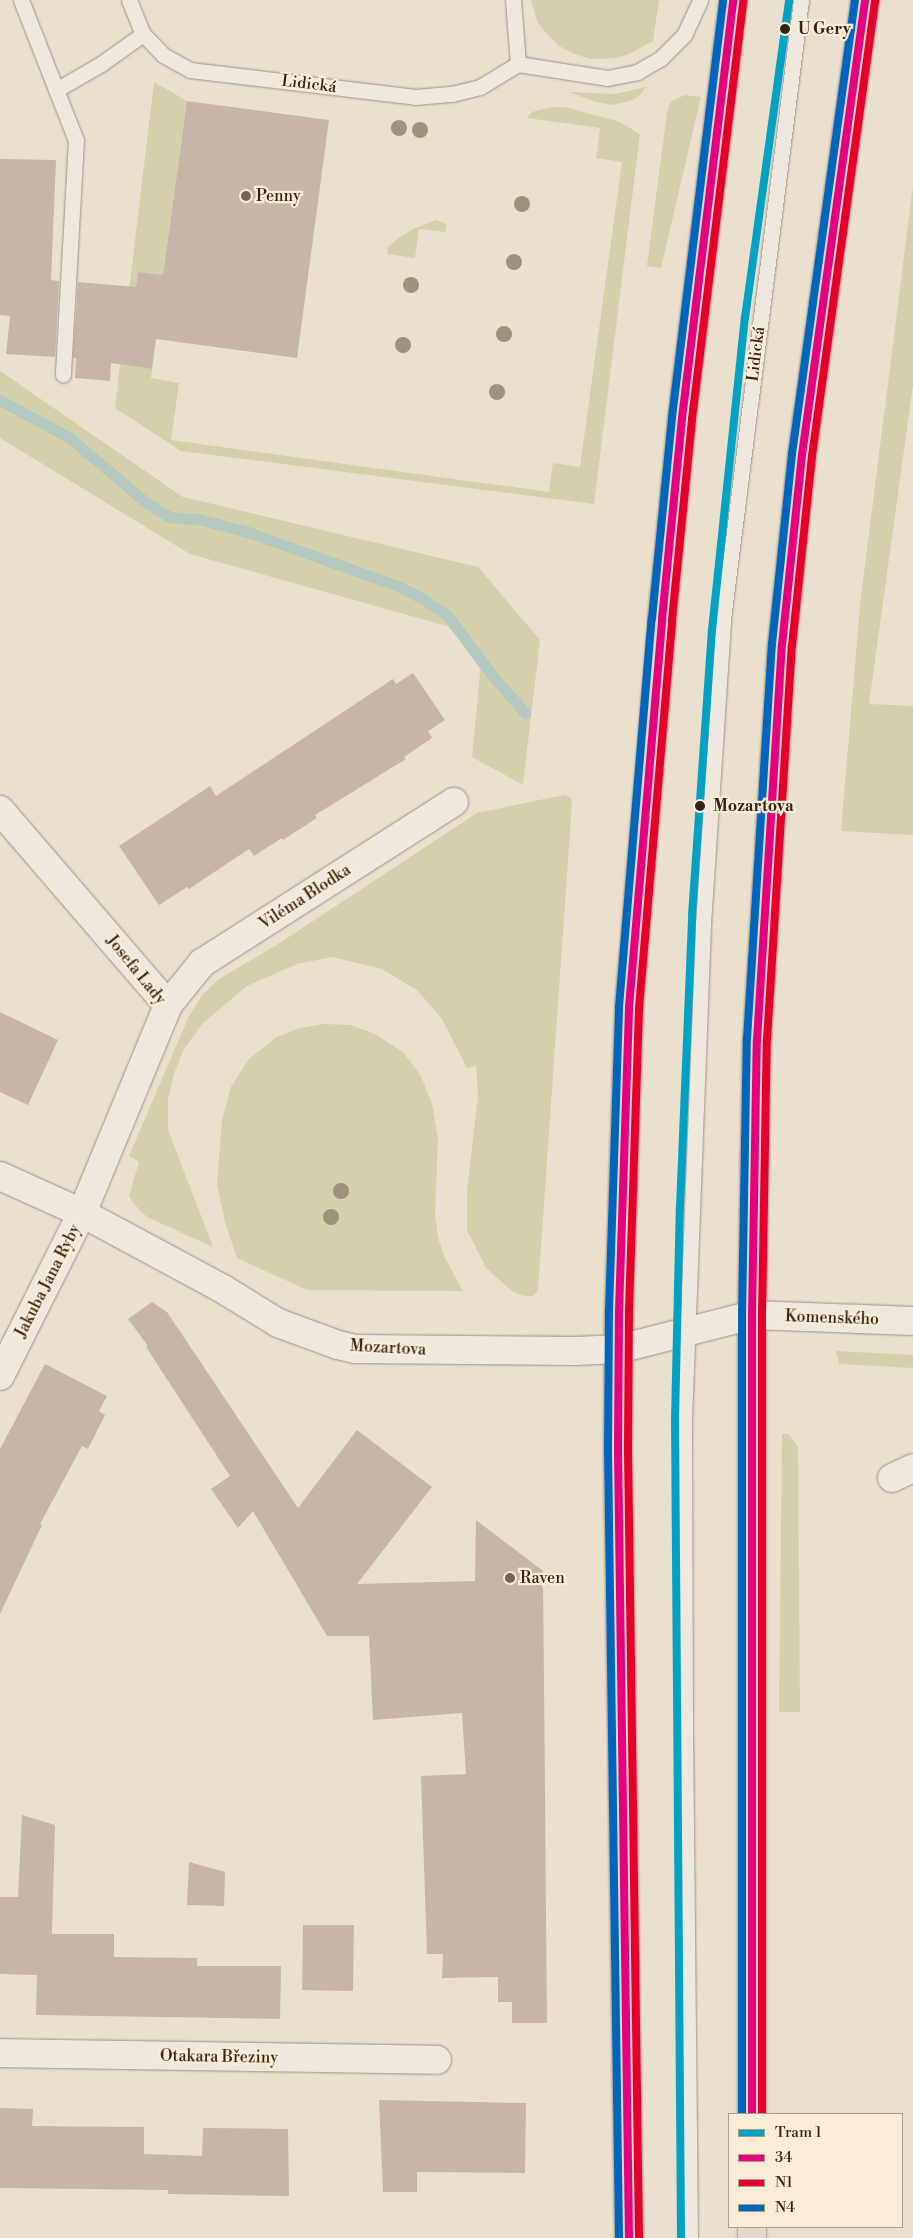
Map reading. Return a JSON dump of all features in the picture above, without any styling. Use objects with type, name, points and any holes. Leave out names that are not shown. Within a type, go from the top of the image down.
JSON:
[{"type":"main road","points":[[629,2238],[619,1349],[629,1007],[643,828],[682,418],[733,0]]},
{"type":"main road","points":[[752,2113],[752,1315],[758,1040],[782,645],[802,455],[865,0]]},
{"type":"street","name":"Viléma Blodka","points":[[168,1005],[202,963],[454,802]]},
{"type":"street","name":"Josefa Lady","points":[[0,810],[168,1005],[82,1213]]},
{"type":"street","name":"Mozartova","points":[[0,1176],[82,1213],[222,1289],[278,1323],[338,1345],[375,1351],[576,1351],[619,1349],[752,1315]]},
{"type":"street","name":"Jakuba Jana Ryby","points":[[0,1376],[82,1213]]},
{"type":"street","name":"Komenského","points":[[752,1315],[913,1321]]},
{"type":"street","name":"Otakara Březiny","points":[[0,2053],[437,2060]]},
{"type":"lane","points":[[21,0],[76,140],[63,375]]},
{"type":"lane","name":"Lidická","points":[[130,0],[143,34],[163,55],[190,70],[415,97],[452,94],[480,86],[518,64]]},
{"type":"lane","points":[[513,0],[518,64],[607,78],[637,72],[661,58],[684,35],[700,0]]},
{"type":"lane","name":"Lidická","points":[[690,2238],[684,1420],[703,924],[723,619],[801,0]]},
{"type":"lane","points":[[56,90],[101,64],[143,34]]},
{"type":"shaded area","points":[[531,0],[659,0],[653,41],[627,55],[616,58],[592,59],[577,55],[559,46],[546,33],[537,21]]},
{"type":"shaded area","points":[[154,82],[187,101],[163,275],[138,272],[125,365],[152,369],[151,378],[179,383],[171,440],[549,492],[553,463],[580,467],[622,162],[596,158],[600,128],[527,118],[532,112],[552,107],[565,107],[620,122],[640,134],[594,504],[181,451],[115,408]]},
{"type":"shaded area","points":[[646,87],[639,96],[630,101],[612,105],[596,102],[569,92],[615,94]]},
{"type":"shaded area","points":[[685,95],[701,97],[661,268],[647,266],[667,112],[671,101]]},
{"type":"shaded area","points":[[913,185],[913,385],[869,704],[913,706],[913,835],[841,831],[860,605]]},
{"type":"shaded area","points":[[436,220],[446,224],[446,232],[419,229],[415,258],[387,254],[388,247],[397,239],[413,229]]},
{"type":"shaded area","points":[[0,371],[183,497],[478,567],[540,640],[523,785],[472,757],[481,663],[447,626],[190,554],[0,438]]},
{"type":"shaded area","points":[[564,795],[570,797],[572,803],[538,1290],[533,1296],[524,1296],[512,1291],[486,1268],[467,1230],[467,1191],[478,1096],[476,1066],[467,1068],[442,1019],[418,991],[382,969],[332,957],[297,964],[247,986],[202,1024],[184,1049],[175,1071],[168,1099],[168,1130],[213,1247],[147,1217],[135,1205],[129,1196],[139,1162],[129,1156],[189,1016],[203,994],[219,979],[275,946],[477,813]]},
{"type":"shaded area","points":[[324,1024],[351,1025],[377,1035],[404,1053],[421,1076],[432,1104],[438,1139],[435,1215],[438,1238],[446,1260],[463,1291],[307,1290],[237,1258],[225,1222],[217,1184],[222,1120],[231,1087],[249,1059],[275,1038],[299,1028]]},
{"type":"shaded area","points":[[836,1351],[913,1355],[913,1368],[839,1364]]},
{"type":"shaded area","points":[[782,1434],[789,1434],[798,1447],[800,1712],[779,1712]]},
{"type":"building","name":"Penny","points":[[187,101],[329,120],[297,358],[156,339],[152,369],[111,363],[110,381],[75,378],[76,358],[73,358],[78,282],[136,287],[138,272],[163,275]]},
{"type":"building","points":[[0,159],[56,160],[51,280],[59,281],[55,357],[6,354],[10,316],[0,315]]},
{"type":"building","points":[[413,673],[445,720],[428,731],[432,738],[404,757],[406,759],[315,815],[317,818],[283,840],[282,838],[254,856],[249,849],[189,889],[187,887],[159,905],[119,846],[210,786],[216,796],[393,679],[396,684]]},
{"type":"building","points":[[0,1012],[58,1040],[28,1105],[0,1092]]},
{"type":"building","points":[[152,1302],[167,1312],[298,1508],[357,1430],[432,1487],[357,1584],[475,1581],[476,1520],[543,1571],[547,2023],[512,2023],[512,2002],[498,2002],[498,1977],[442,1978],[443,1954],[427,1954],[421,1776],[466,1774],[462,1713],[373,1720],[369,1636],[327,1636],[253,1511],[238,1528],[211,1489],[230,1476],[146,1347],[148,1346],[128,1319]]},
{"type":"building","points":[[45,1364],[107,1396],[99,1411],[105,1415],[88,1449],[82,1446],[40,1524],[42,1525],[0,1614],[0,1449]]},
{"type":"building","points":[[22,1815],[55,1825],[52,1934],[114,1934],[114,1957],[197,1958],[197,1966],[281,1966],[280,2019],[36,2015],[37,1975],[0,1974],[0,1897],[18,1897]]},
{"type":"building","points":[[189,1862],[225,1872],[224,1906],[187,1905]]},
{"type":"building","points":[[303,1925],[354,1925],[353,1991],[302,1990]]},
{"type":"building","points":[[379,2100],[526,2103],[525,2173],[417,2172],[417,2192],[383,2192]]},
{"type":"building","points":[[0,2108],[33,2109],[32,2126],[144,2127],[144,2154],[202,2156],[203,2128],[288,2129],[289,2196],[168,2194],[168,2190],[0,2188]]},
{"type":"waterway","points":[[0,400],[70,438],[148,504],[170,517],[202,520],[248,532],[398,586],[422,598],[449,617],[491,674],[525,713]]},
{"type":"tram line","name":"1","points":[[681,2238],[675,1420],[680,1207],[692,915],[712,630],[745,318],[789,0]]},
{"type":"transit line","name":"N4","points":[[619,2238],[608,1449],[609,1311],[619,1007],[652,618],[672,417],[723,0]]},
{"type":"transit line","name":"34","points":[[629,2238],[618,1449],[619,1311],[629,1007],[662,619],[682,418],[733,0]]},
{"type":"transit line","name":"N4","points":[[742,2113],[742,1315],[747,1039],[772,644],[792,454],[855,0]]},
{"type":"transit line","name":"34","points":[[752,2113],[752,1315],[757,1040],[782,645],[802,455],[865,0]]},
{"type":"transit line","name":"N1","points":[[639,2238],[628,1449],[629,1311],[639,1008],[672,620],[692,419],[743,1]]},
{"type":"transit line","name":"N1","points":[[762,2113],[762,1315],[767,1040],[792,646],[812,456],[875,1]]},
{"type":"place","name":"U Gery","points":[[785,29]]},
{"type":"place","name":"Penny","points":[[246,196]]},
{"type":"place","name":"Mozartova","points":[[700,806]]},
{"type":"place","name":"Raven","points":[[510,1578]]}]
